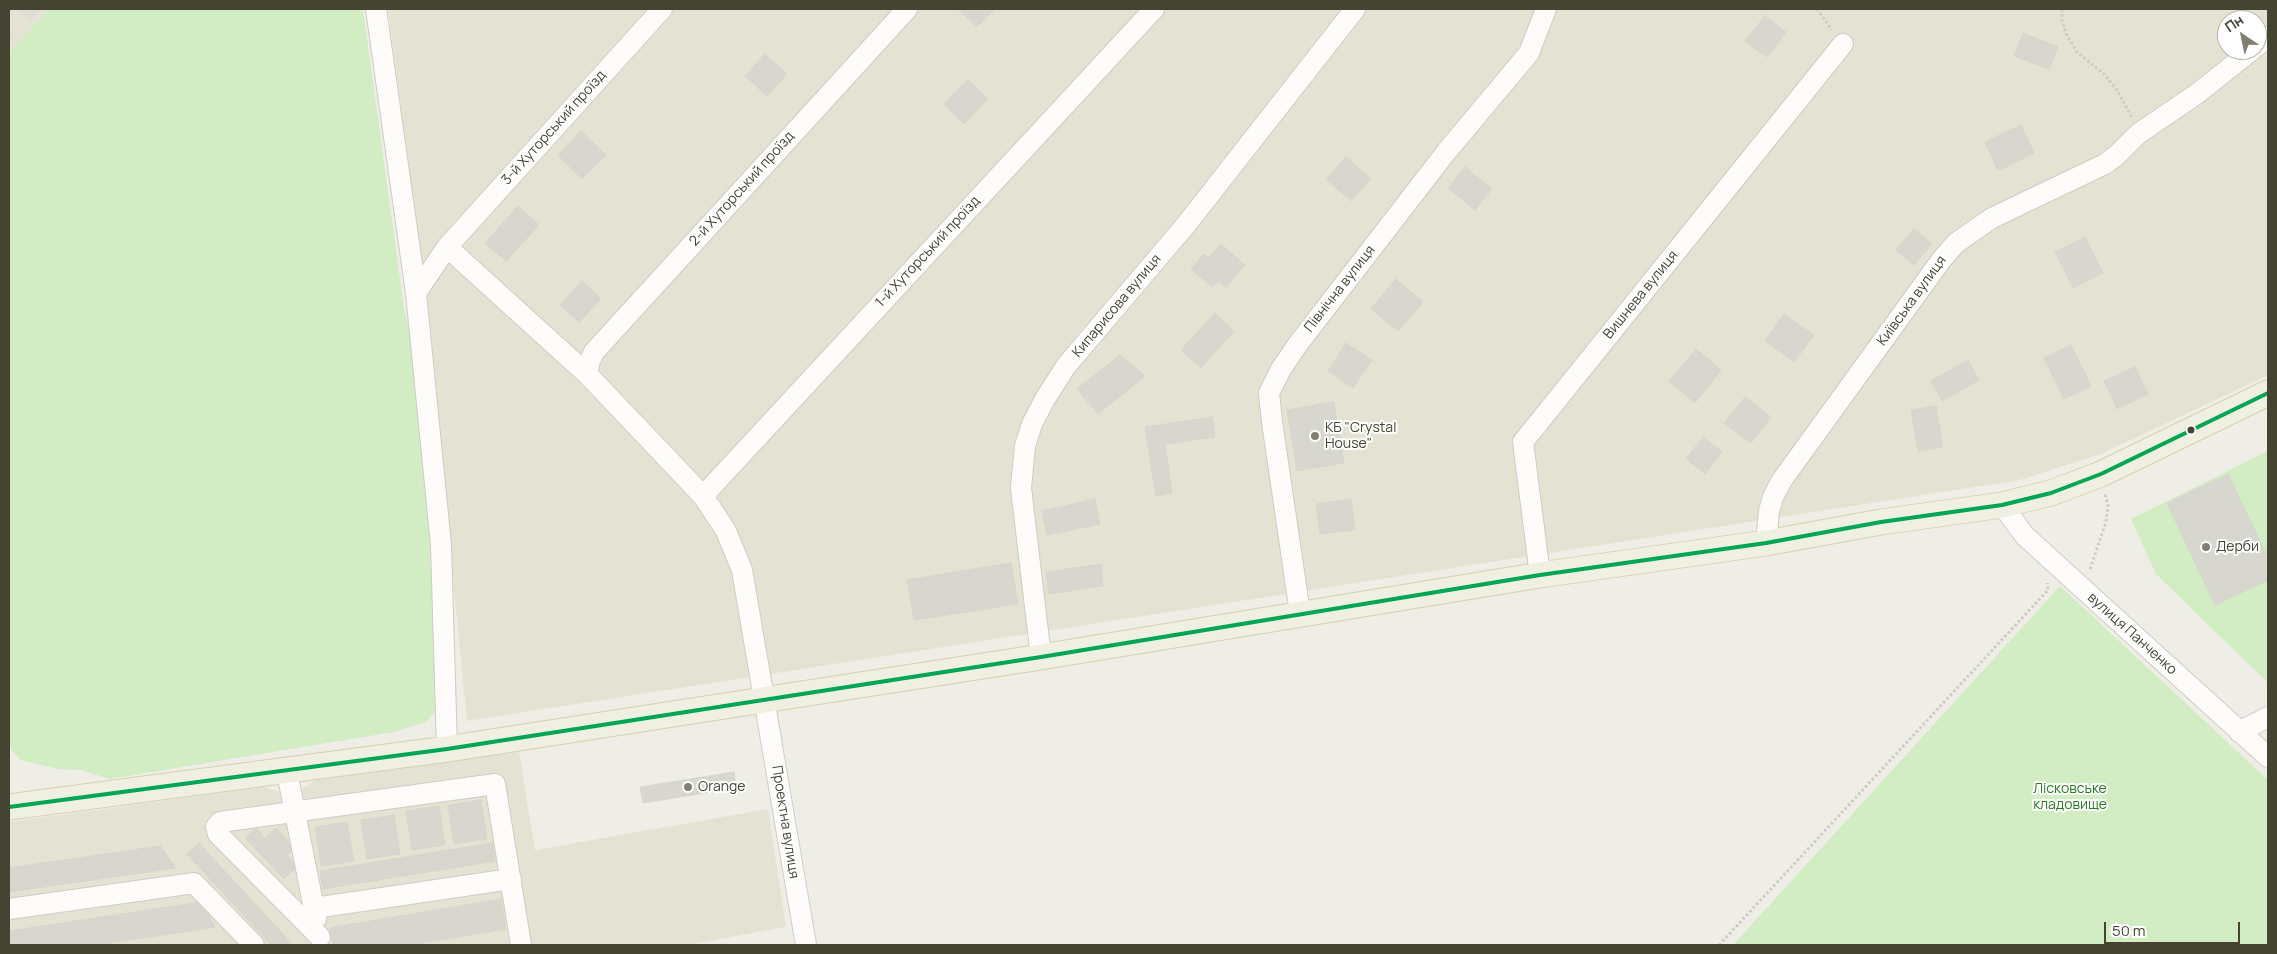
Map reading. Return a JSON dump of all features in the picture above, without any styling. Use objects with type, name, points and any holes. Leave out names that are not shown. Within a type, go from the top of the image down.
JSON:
[{"type":"main road","points":[[9,807],[287,772],[448,749],[1540,575],[1766,543],[1880,522],[2002,505],[2050,493],[2101,474],[2268,393]]},
{"type":"street","points":[[376,9],[416,292],[441,544],[448,749]]},
{"type":"street","name":"3-й Хуторський проїзд","points":[[416,292],[447,247],[662,9]]},
{"type":"street","name":"2-й Хуторський проїзд","points":[[588,375],[589,363],[594,352],[907,9]]},
{"type":"street","name":"1-й Хуторський проїзд","points":[[703,496],[1154,9]]},
{"type":"street","name":"Кипарисова вулиця","points":[[1041,656],[1021,488],[1025,446],[1032,424],[1066,366],[1185,226],[1355,9]]},
{"type":"street","name":"Північна вулиця","points":[[1300,613],[1269,393],[1281,369],[1298,344],[1447,152],[1529,53],[1546,9]]},
{"type":"street","name":"Вишнева вулиця","points":[[1540,575],[1523,442],[1843,44]]},
{"type":"street","name":"Київська вулиця","points":[[1766,543],[1769,511],[1773,497],[1782,480],[1942,259],[1956,243],[1992,218],[2105,164],[2138,134],[2198,93],[2239,60]]},
{"type":"street","name":"Проектна вулиця","points":[[447,247],[588,375],[703,496],[726,531],[742,570],[806,945]]},
{"type":"street","name":"вулиця Панченко","points":[[2002,505],[2025,536],[2268,757]]},
{"type":"street","points":[[2239,732],[2268,718]]},
{"type":"street","points":[[287,772],[321,941]]},
{"type":"street","points":[[321,941],[218,834],[216,829],[218,824],[223,821],[495,784],[521,945]]},
{"type":"street","points":[[314,908],[510,879]]},
{"type":"street","points":[[9,909],[194,883],[254,945]]},
{"type":"path","points":[[1817,9],[1843,44]]},
{"type":"path","points":[[2062,9],[2062,20],[2067,36],[2077,52],[2104,74],[2117,90],[2138,134]]},
{"type":"path","points":[[2083,589],[2106,522],[2108,505],[2101,474]]},
{"type":"path","points":[[1719,945],[2048,590],[2047,583],[2040,576]]},
{"type":"shaded area","points":[[9,9],[49,9],[9,53]]},
{"type":"shaded area","points":[[15,9],[41,9],[32,20]]},
{"type":"shaded area","points":[[388,9],[2268,9],[2268,375],[2101,454],[2020,480],[467,721],[424,289]]},
{"type":"shaded area","points":[[519,752],[535,850],[768,809],[786,927],[687,945],[9,945],[9,822],[263,787],[281,792],[291,791],[302,789],[317,779]]},
{"type":"green space","points":[[49,9],[363,9],[404,308],[415,356],[432,542],[438,694],[436,711],[426,722],[394,732],[110,779],[81,770],[59,769],[20,760],[9,746],[9,53]]},
{"type":"green space","name":"Дерби","points":[[2268,451],[2268,683],[2156,574],[2131,519]]},
{"type":"green space","name":"Лісковське кладовище","points":[[2060,586],[2268,780],[2268,945],[1733,945]]},
{"type":"building","points":[[958,9],[995,9],[977,27]]},
{"type":"building","points":[[1765,16],[1786,32],[1767,57],[1745,41]]},
{"type":"building","points":[[2023,33],[2058,47],[2049,69],[2014,56]]},
{"type":"building","points":[[765,54],[787,74],[767,96],[745,76]]},
{"type":"building","points":[[968,80],[988,99],[964,124],[944,104]]},
{"type":"building","points":[[2021,125],[2034,153],[1998,171],[1985,142]]},
{"type":"building","points":[[581,131],[606,155],[582,179],[558,155]]},
{"type":"building","points":[[1346,157],[1371,179],[1351,201],[1326,179]]},
{"type":"building","points":[[1465,167],[1492,189],[1475,210],[1448,188]]},
{"type":"building","points":[[518,206],[539,225],[506,261],[485,243]]},
{"type":"building","points":[[1914,229],[1932,244],[1914,265],[1896,250]]},
{"type":"building","points":[[2085,237],[2103,273],[2073,288],[2055,252]]},
{"type":"building","points":[[1221,244],[1245,265],[1226,287],[1218,281],[1212,287],[1191,269],[1204,254],[1209,258]]},
{"type":"building","points":[[1396,279],[1423,302],[1398,331],[1371,309]]},
{"type":"building","points":[[582,281],[601,299],[579,322],[560,305]]},
{"type":"building","points":[[1215,313],[1234,331],[1201,368],[1181,350]]},
{"type":"building","points":[[1784,314],[1814,335],[1794,362],[1765,341]]},
{"type":"building","points":[[1346,343],[1372,360],[1353,388],[1328,371]]},
{"type":"building","points":[[2071,345],[2091,386],[2064,399],[2044,358]]},
{"type":"building","points":[[1696,349],[1721,370],[1695,403],[1669,381]]},
{"type":"building","points":[[1120,355],[1145,376],[1098,414],[1077,389]]},
{"type":"building","points":[[1968,360],[1979,380],[1942,401],[1931,381]]},
{"type":"building","points":[[2135,367],[2148,394],[2117,409],[2104,381]]},
{"type":"building","points":[[1745,397],[1771,417],[1751,443],[1724,423]]},
{"type":"building","name":"КБ \"Crystal House\"","points":[[1334,402],[1344,463],[1297,471],[1287,410]]},
{"type":"building","points":[[1936,406],[1943,447],[1918,451],[1911,410]]},
{"type":"building","points":[[1212,417],[1215,437],[1165,444],[1172,493],[1156,496],[1145,427]]},
{"type":"building","points":[[1703,437],[1722,452],[1705,474],[1686,459]]},
{"type":"building","points":[[2228,474],[2268,558],[2268,580],[2215,605],[2167,503]]},
{"type":"building","points":[[1095,499],[1100,524],[1047,535],[1042,511]]},
{"type":"building","points":[[1351,499],[1355,530],[1320,534],[1316,504]]},
{"type":"building","points":[[1011,563],[1018,604],[914,620],[907,580]]},
{"type":"building","points":[[1101,564],[1103,586],[1049,594],[1046,572]]},
{"type":"building","name":"Orange","points":[[734,772],[736,788],[643,803],[640,787]]},
{"type":"building","points":[[481,800],[487,839],[454,844],[448,805]]},
{"type":"building","points":[[439,806],[445,845],[412,850],[406,811]]},
{"type":"building","points":[[394,815],[400,854],[367,859],[361,820]]},
{"type":"building","points":[[347,822],[354,861],[321,866],[315,827]]},
{"type":"building","points":[[256,828],[265,838],[276,828],[295,848],[287,855],[298,866],[284,879],[245,838]]},
{"type":"building","points":[[199,843],[293,945],[271,945],[187,854]]},
{"type":"building","points":[[492,843],[495,861],[323,889],[320,871]]},
{"type":"building","points":[[160,846],[176,868],[9,892],[9,868]]},
{"type":"building","points":[[501,899],[506,929],[412,945],[333,945],[330,928]]},
{"type":"building","points":[[201,902],[215,927],[96,945],[9,945],[9,931]]},
{"type":"transit line","points":[[9,807],[447,749],[1041,657],[1540,575],[1766,543],[1881,522],[2002,505],[2051,493],[2101,474],[2268,393]]},
{"type":"place","name":"КБ \"Crystal House\"","points":[[1315,436]]},
{"type":"place","name":"Дерби","points":[[2206,547]]},
{"type":"place","name":"Orange","points":[[688,787]]}]
